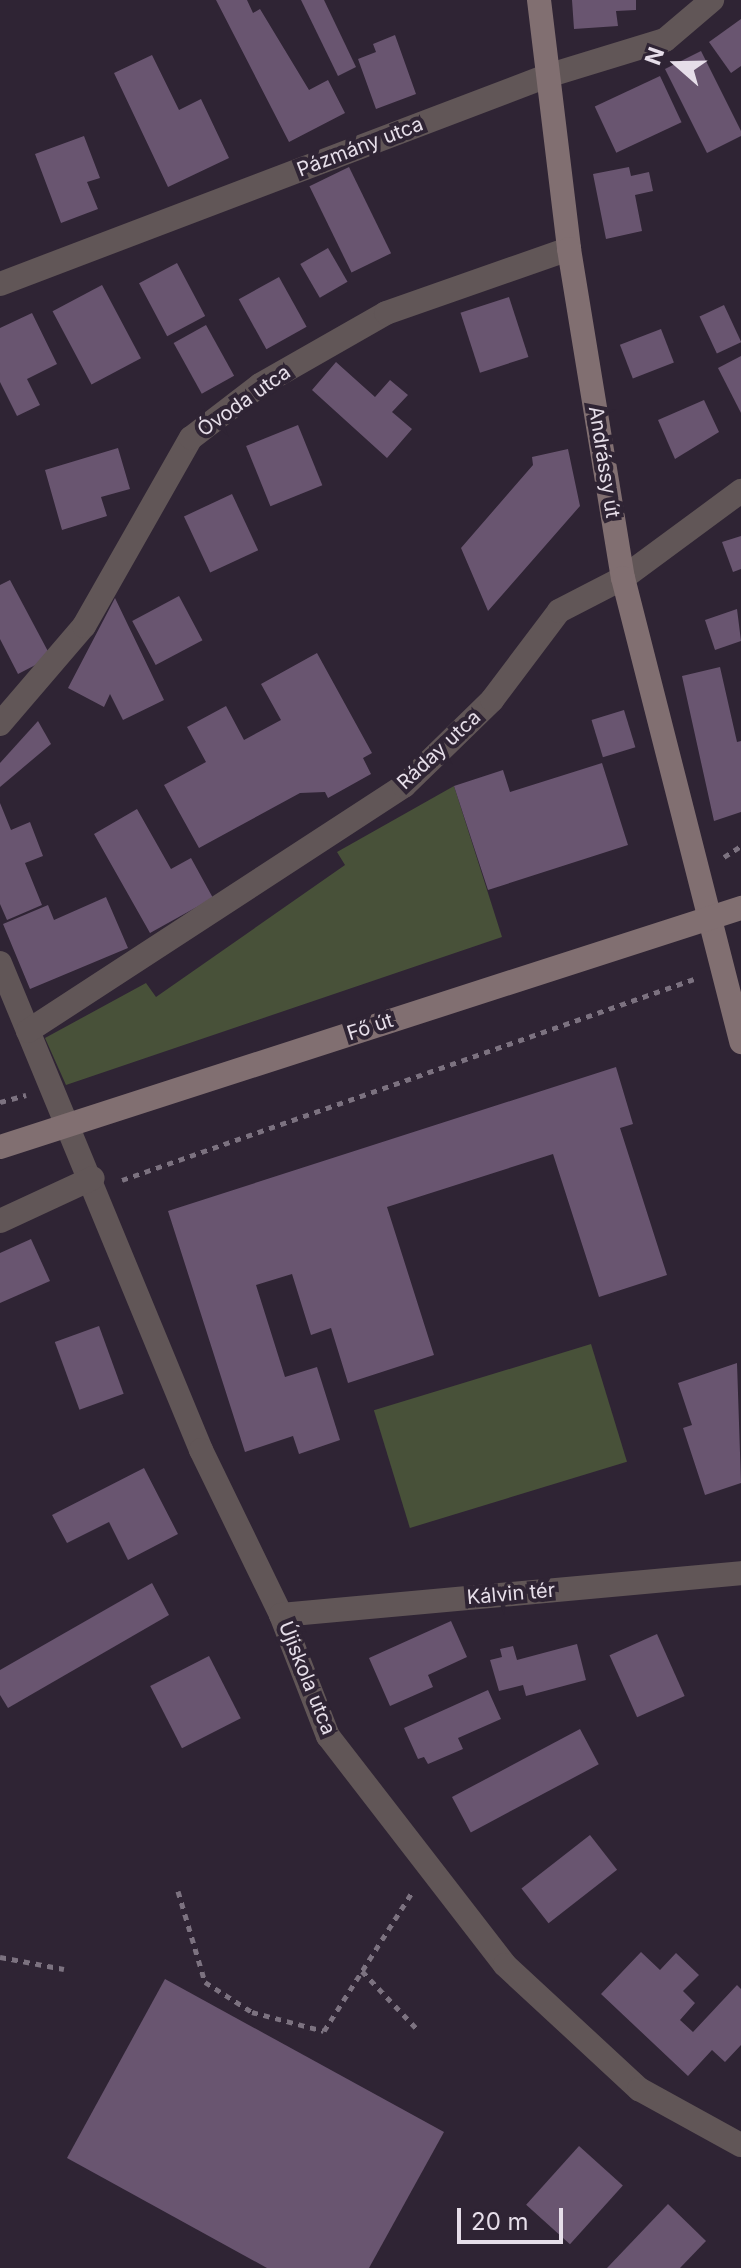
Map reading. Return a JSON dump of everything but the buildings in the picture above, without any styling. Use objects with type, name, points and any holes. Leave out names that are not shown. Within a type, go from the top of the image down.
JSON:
[{"type":"main road","name":"Andrássy út","points":[[539,0],[569,249],[623,578],[741,1042]]},
{"type":"main road","name":"Fő út","points":[[0,1147],[741,908]]},
{"type":"street","name":"Pázmány utca","points":[[0,284],[547,76],[665,40],[712,0]]},
{"type":"street","name":"Óvoda utca","points":[[0,724],[84,626],[191,438],[260,385],[386,313],[569,249]]},
{"type":"street","name":"Ráday utca","points":[[28,1031],[404,786],[492,700],[559,611],[623,578],[741,491]]},
{"type":"street","name":"Újiskola utca","points":[[0,963],[95,1184],[201,1450],[281,1615],[328,1736],[505,1965],[639,2089],[741,2145]]},
{"type":"street","points":[[0,1221],[95,1184]]},
{"type":"street","name":"Kálvin tér","points":[[281,1615],[741,1573]]},
{"type":"path","points":[[95,1184],[721,972]]},
{"type":"path","points":[[178,1891],[205,1982],[252,2012],[324,2031],[429,1866]]},
{"type":"path","points":[[0,1957],[64,1969]]},
{"type":"path","points":[[362,1971],[419,2031]]},
{"type":"green space","points":[[454,786],[502,937],[66,1085],[45,1038],[146,983],[156,997],[345,865],[337,852]]},
{"type":"green space","points":[[591,1344],[627,1462],[410,1528],[374,1410]]}]
